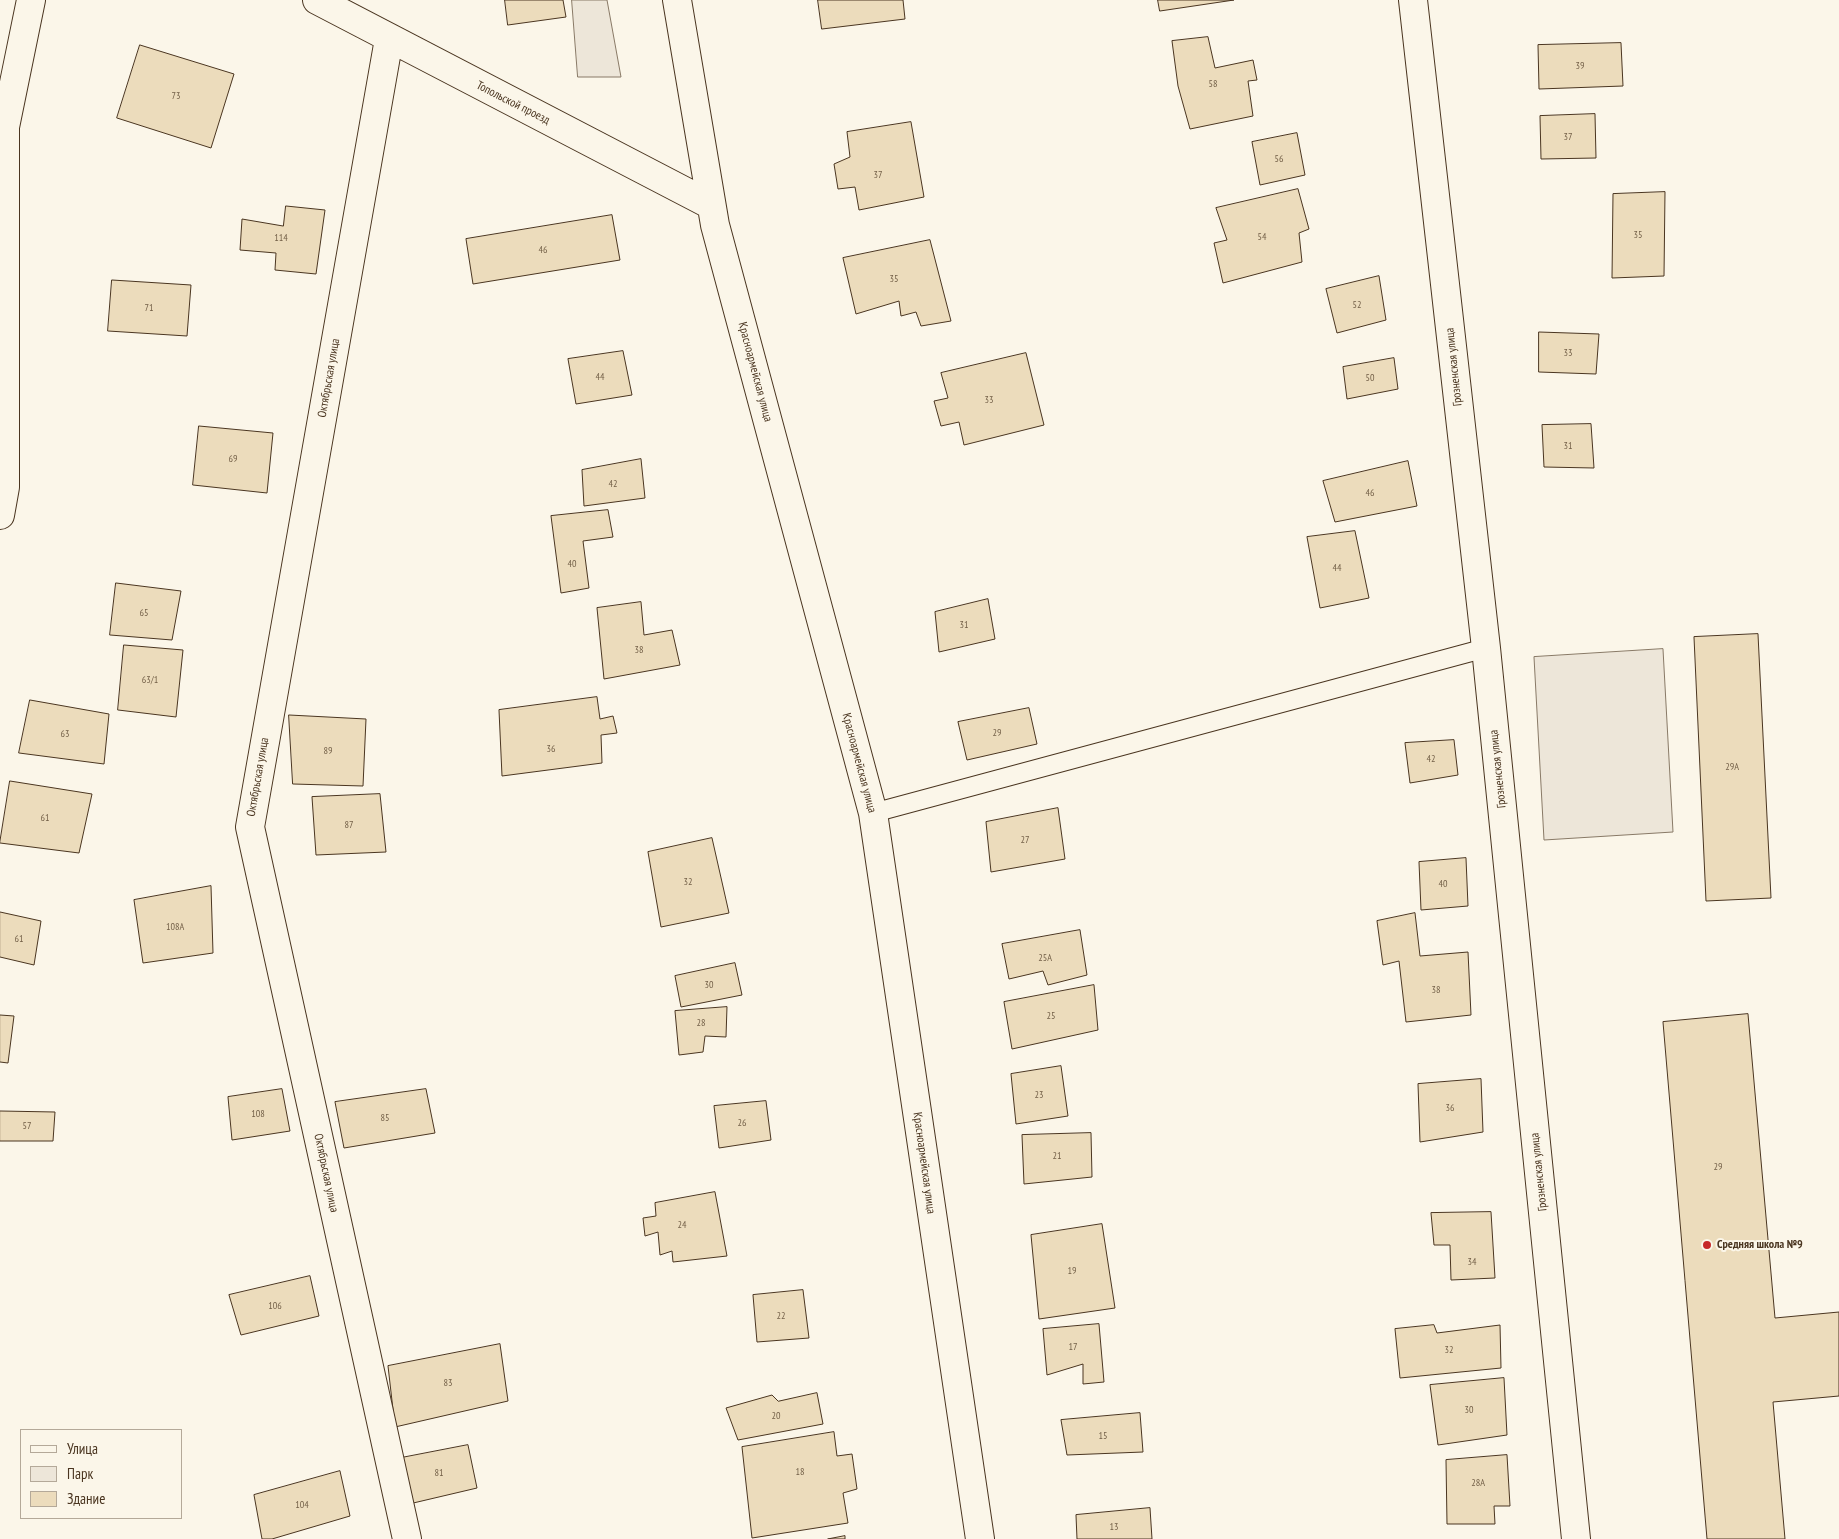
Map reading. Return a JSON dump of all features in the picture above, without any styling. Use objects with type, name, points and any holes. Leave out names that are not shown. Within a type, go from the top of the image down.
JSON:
[{"type":"street","points":[[0,515],[5,487],[4,127],[30,0]]},
{"type":"street","name":"Топольской проезд","points":[[317,0],[711,205]]},
{"type":"street","name":"Красноармейская улица","points":[[677,0],[711,205],[873,813],[980,1539]]},
{"type":"street","name":"Грозненская улица","points":[[1413,0],[1486,648],[1576,1539]]},
{"type":"street","name":"Октябрьская улица","points":[[389,39],[250,827],[406,1539]]},
{"type":"lane","points":[[873,813],[1486,648]]},
{"type":"green space","points":[[572,0],[607,0],[621,77],[578,77]]},
{"type":"green space","points":[[1663,649],[1673,832],[1544,840],[1534,657]]},
{"type":"building","points":[[505,0],[563,0],[566,17],[508,25]]},
{"type":"building","points":[[818,0],[903,0],[905,19],[822,29]]},
{"type":"building","points":[[1158,0],[1234,0],[1160,11]]},
{"type":"building","points":[[1208,37],[1215,68],[1253,60],[1257,80],[1248,81],[1253,116],[1190,129],[1178,86],[1172,41]]},
{"type":"building","points":[[1621,43],[1623,86],[1539,89],[1538,45]]},
{"type":"building","points":[[140,45],[234,74],[211,148],[117,118]]},
{"type":"building","points":[[1595,114],[1596,158],[1541,159],[1540,116]]},
{"type":"building","points":[[911,122],[924,197],[859,210],[855,187],[838,189],[834,164],[850,157],[847,132]]},
{"type":"building","points":[[1297,133],[1305,175],[1260,185],[1252,142]]},
{"type":"building","points":[[1298,189],[1309,229],[1299,233],[1302,262],[1223,283],[1214,243],[1227,240],[1216,208]]},
{"type":"building","points":[[1665,192],[1664,276],[1612,278],[1613,194]]},
{"type":"building","points":[[286,206],[325,210],[316,274],[275,270],[276,253],[240,250],[242,219],[283,226]]},
{"type":"building","points":[[612,215],[620,260],[473,284],[466,239]]},
{"type":"building","points":[[930,240],[951,321],[921,326],[916,312],[901,316],[899,301],[856,314],[843,258]]},
{"type":"building","points":[[1379,276],[1386,320],[1337,333],[1326,289]]},
{"type":"building","points":[[112,280],[191,285],[187,336],[108,331]]},
{"type":"building","points":[[1539,332],[1599,334],[1596,374],[1539,372]]},
{"type":"building","points":[[623,351],[632,395],[576,404],[568,359]]},
{"type":"building","points":[[1026,353],[1044,425],[964,445],[959,422],[941,426],[934,401],[948,398],[941,373]]},
{"type":"building","points":[[1394,358],[1398,389],[1347,399],[1343,367]]},
{"type":"building","points":[[1591,424],[1594,468],[1544,467],[1542,425]]},
{"type":"building","points":[[199,426],[273,433],[267,493],[193,485]]},
{"type":"building","points":[[641,459],[645,498],[584,506],[582,470]]},
{"type":"building","points":[[1408,461],[1417,506],[1335,522],[1323,481]]},
{"type":"building","points":[[608,510],[613,537],[583,541],[589,588],[561,593],[551,516]]},
{"type":"building","points":[[1355,531],[1369,598],[1320,608],[1307,537]]},
{"type":"building","points":[[116,583],[181,591],[172,640],[110,635]]},
{"type":"building","points":[[988,599],[995,639],[939,652],[935,612]]},
{"type":"building","points":[[641,602],[644,635],[672,630],[680,665],[604,679],[597,608]]},
{"type":"building","points":[[1758,634],[1771,898],[1706,901],[1694,637]]},
{"type":"building","points":[[124,645],[183,650],[176,717],[118,710]]},
{"type":"building","points":[[597,697],[600,719],[613,716],[617,733],[601,735],[602,763],[502,776],[499,710]]},
{"type":"building","points":[[30,700],[109,714],[104,764],[19,753]]},
{"type":"building","points":[[1029,708],[1037,744],[967,760],[958,722]]},
{"type":"building","points":[[289,715],[366,719],[363,786],[293,784]]},
{"type":"building","points":[[1454,740],[1458,775],[1410,783],[1405,743]]},
{"type":"building","points":[[10,781],[92,794],[79,853],[0,843]]},
{"type":"building","points":[[380,794],[386,852],[316,855],[312,797]]},
{"type":"building","points":[[1058,808],[1065,859],[991,872],[986,822]]},
{"type":"building","points":[[712,838],[729,913],[661,927],[648,852]]},
{"type":"building","points":[[1466,858],[1468,906],[1421,910],[1419,862]]},
{"type":"building","points":[[211,886],[213,953],[143,963],[134,900]]},
{"type":"building","points":[[0,912],[41,921],[34,965],[0,957]]},
{"type":"building","points":[[1415,913],[1420,956],[1468,952],[1471,1015],[1406,1022],[1399,961],[1383,965],[1377,921]]},
{"type":"building","points":[[1080,930],[1087,975],[1048,985],[1043,971],[1009,979],[1002,944]]},
{"type":"building","points":[[735,963],[742,995],[681,1007],[675,976]]},
{"type":"building","points":[[1094,985],[1098,1030],[1012,1049],[1004,1002]]},
{"type":"building","points":[[727,1007],[726,1037],[705,1036],[703,1052],[679,1055],[675,1011]]},
{"type":"building","points":[[1748,1014],[1775,1318],[1839,1312],[1839,1396],[1773,1402],[1785,1539],[1707,1539],[1663,1022]]},
{"type":"building","points":[[0,1015],[14,1016],[8,1063],[0,1062]]},
{"type":"building","points":[[1061,1066],[1068,1116],[1016,1124],[1011,1074]]},
{"type":"building","points":[[1481,1079],[1483,1132],[1420,1142],[1418,1084]]},
{"type":"building","points":[[282,1089],[290,1131],[232,1140],[228,1097]]},
{"type":"building","points":[[426,1089],[435,1133],[344,1148],[335,1102]]},
{"type":"building","points":[[766,1101],[771,1140],[719,1148],[714,1106]]},
{"type":"building","points":[[0,1111],[55,1112],[53,1141],[0,1141]]},
{"type":"building","points":[[1091,1133],[1092,1177],[1024,1184],[1022,1135]]},
{"type":"building","points":[[715,1192],[727,1256],[673,1262],[672,1251],[660,1255],[658,1232],[645,1236],[643,1218],[656,1216],[655,1203]]},
{"type":"building","points":[[1491,1212],[1495,1278],[1451,1280],[1450,1245],[1434,1245],[1431,1213]]},
{"type":"building","points":[[1102,1224],[1115,1308],[1039,1319],[1031,1235]]},
{"type":"building","points":[[310,1276],[319,1316],[241,1335],[229,1295]]},
{"type":"building","points":[[803,1290],[809,1338],[757,1342],[753,1295]]},
{"type":"building","points":[[1099,1324],[1104,1382],[1083,1384],[1083,1364],[1047,1375],[1043,1329]]},
{"type":"building","points":[[1434,1325],[1437,1333],[1500,1325],[1501,1368],[1400,1378],[1395,1329]]},
{"type":"building","points":[[500,1344],[508,1401],[395,1427],[388,1366]]},
{"type":"building","points":[[1504,1378],[1507,1435],[1438,1445],[1430,1385]]},
{"type":"building","points":[[817,1393],[823,1424],[738,1440],[726,1408],[772,1395],[778,1401]]},
{"type":"building","points":[[1140,1413],[1143,1452],[1067,1455],[1061,1420]]},
{"type":"building","points":[[834,1432],[837,1456],[852,1454],[857,1489],[843,1493],[848,1523],[752,1538],[742,1447]]},
{"type":"building","points":[[468,1445],[477,1488],[409,1504],[401,1458]]},
{"type":"building","points":[[1507,1455],[1510,1506],[1494,1506],[1495,1524],[1447,1524],[1446,1460]]},
{"type":"building","points":[[340,1471],[350,1516],[272,1539],[262,1539],[254,1495]]},
{"type":"building","points":[[1150,1508],[1152,1539],[1077,1539],[1076,1515]]},
{"type":"building","points":[[845,1536],[845,1539],[828,1539]]},
{"type":"place","name":"Средняя школа №9","points":[[1707,1245]]}]
